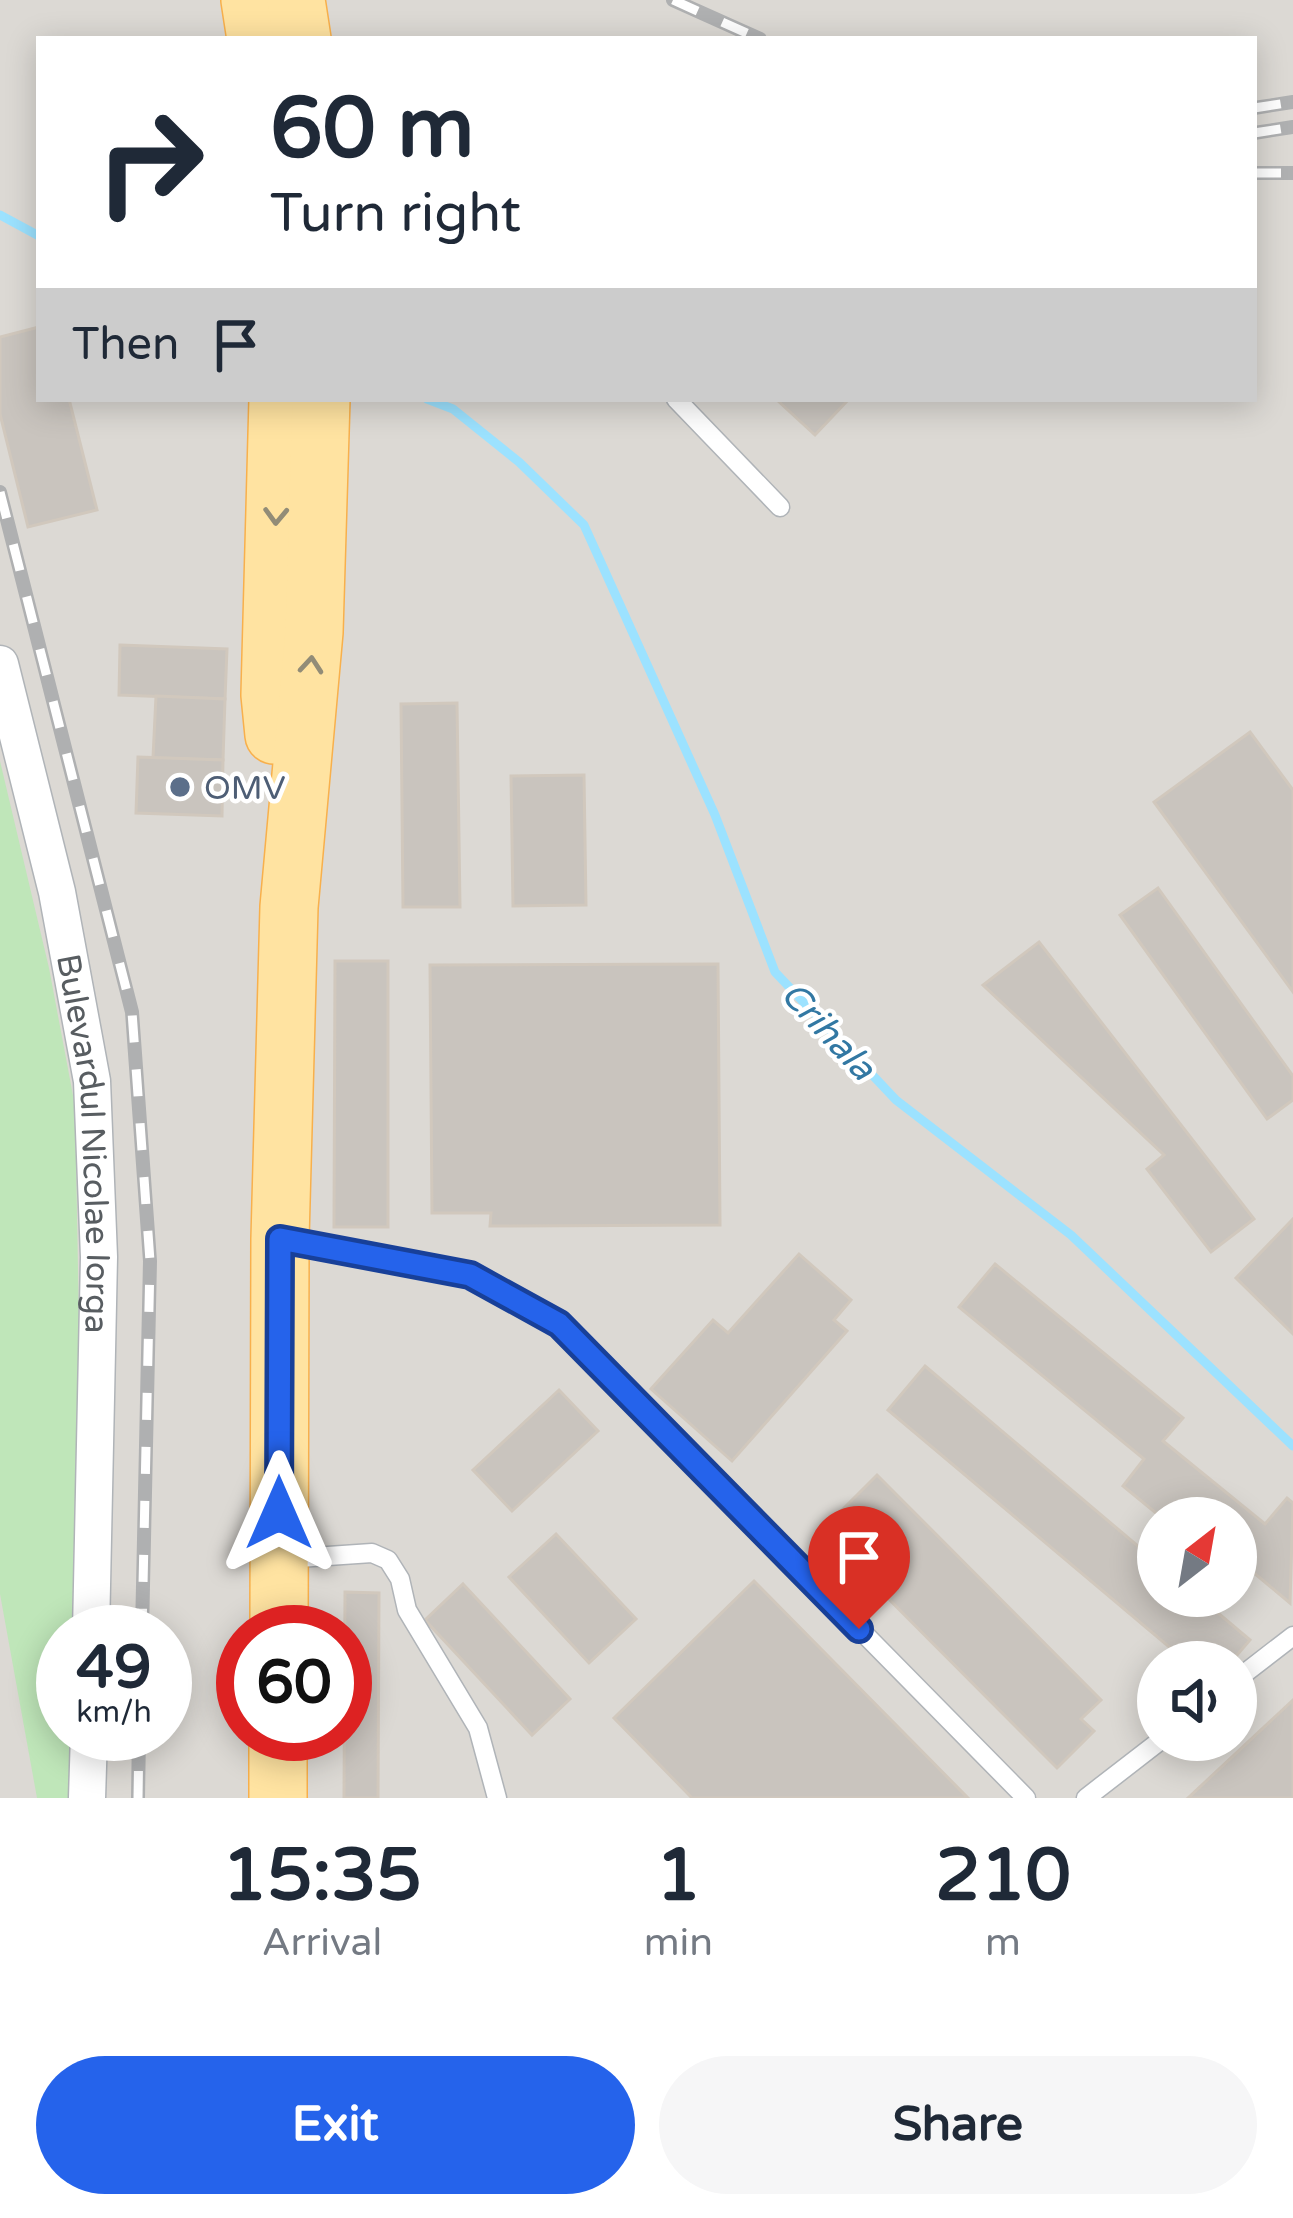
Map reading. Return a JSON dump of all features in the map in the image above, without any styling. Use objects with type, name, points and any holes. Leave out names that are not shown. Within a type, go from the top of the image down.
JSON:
[{"type":"main road","points":[[250,0],[256,36]]},
{"type":"main road","points":[[296,0],[302,36]]},
{"type":"main road","points":[[279,1605],[280,1239],[289,907],[314,632],[306,402]]},
{"type":"main road","points":[[278,1761],[278,1798]]},
{"type":"street","name":"Bulevardul Nicolae Iorga","points":[[0,664],[57,892],[92,1081],[99,1257],[92,1605]]},
{"type":"street","points":[[87,1798],[88,1761]]},
{"type":"lane","points":[[679,402],[780,507]]},
{"type":"lane","points":[[280,1239],[470,1275],[559,1324],[1026,1798]]},
{"type":"lane","points":[[279,1559],[372,1553],[388,1560],[400,1579],[407,1610],[478,1728],[497,1798]]},
{"type":"lane","points":[[1257,1664],[1293,1636]]},
{"type":"lane","points":[[1086,1798],[1137,1759]]},
{"type":"shaded area","points":[[0,0],[1293,0],[1293,1798],[0,1798]]},
{"type":"green space","points":[[0,761],[49,968],[75,1106],[79,1322],[73,1605],[36,1605],[36,1761],[70,1761],[70,1798],[37,1798],[0,1594]]},
{"type":"building","points":[[36,328],[36,402],[70,402],[97,510],[28,527],[0,414],[0,337]]},
{"type":"building","points":[[779,402],[846,402],[815,435]]},
{"type":"building","points":[[120,645],[227,649],[225,699],[119,695]]},
{"type":"building","points":[[156,696],[225,699],[223,760],[153,758]]},
{"type":"building","points":[[457,703],[460,907],[403,907],[401,704]]},
{"type":"building","points":[[1250,732],[1293,790],[1293,992],[1154,802]]},
{"type":"building","name":"OMV","points":[[138,757],[223,760],[222,816],[136,813]]},
{"type":"building","points":[[584,775],[586,905],[513,906],[511,776]]},
{"type":"building","points":[[1158,888],[1293,1076],[1293,1100],[1267,1119],[1120,915]]},
{"type":"building","points":[[1039,942],[1254,1219],[1211,1252],[1147,1169],[1164,1155],[983,985]]},
{"type":"building","points":[[335,961],[388,961],[388,1227],[334,1227]]},
{"type":"building","points":[[718,964],[720,1225],[490,1226],[491,1213],[432,1213],[430,965]]},
{"type":"building","points":[[1293,1219],[1293,1334],[1236,1278]]},
{"type":"building","points":[[799,1254],[851,1300],[834,1320],[847,1331],[732,1461],[651,1389],[713,1320],[728,1333]]},
{"type":"building","points":[[995,1264],[1183,1418],[1163,1441],[1232,1497],[1137,1497],[1123,1486],[1144,1459],[959,1307]]},
{"type":"building","points":[[925,1366],[1137,1545],[1137,1617],[1223,1617],[1250,1640],[1162,1641],[888,1410]]},
{"type":"building","points":[[559,1390],[598,1431],[512,1511],[473,1470]]},
{"type":"building","points":[[877,1475],[1101,1700],[1081,1719],[1094,1731],[1057,1768],[821,1531]]},
{"type":"building","points":[[1287,1498],[1293,1503],[1290,1603],[1257,1576],[1257,1517],[1265,1524]]},
{"type":"building","points":[[556,1534],[636,1619],[589,1663],[509,1577]]},
{"type":"building","points":[[754,1581],[968,1798],[692,1798],[614,1718]]},
{"type":"building","points":[[463,1584],[570,1699],[532,1735],[425,1620]]},
{"type":"building","points":[[345,1592],[379,1593],[378,1798],[344,1798],[344,1761],[372,1761],[372,1605],[345,1605]]},
{"type":"building","points":[[1293,1700],[1293,1798],[1188,1798],[1228,1761],[1257,1761],[1257,1734]]},
{"type":"waterway","name":"Crihala","points":[[0,215],[36,234]]},
{"type":"waterway","name":"Crihala","points":[[435,402],[453,409],[519,462],[584,525],[715,815],[775,972],[896,1100],[1071,1235],[1293,1446]]},
{"type":"railway","points":[[673,0],[753,36]]},
{"type":"railway","points":[[1257,108],[1293,102]]},
{"type":"railway","points":[[1257,133],[1293,127]]},
{"type":"railway","points":[[1257,173],[1293,173]]},
{"type":"railway","points":[[0,492],[132,1012],[150,1261],[143,1605]]},
{"type":"railway","points":[[138,1798],[139,1761]]},
{"type":"place","name":"OMV","points":[[180,787]]},
{"type":"route","points":[[279,1513],[280,1239],[470,1275],[559,1324],[859,1629]]}]
